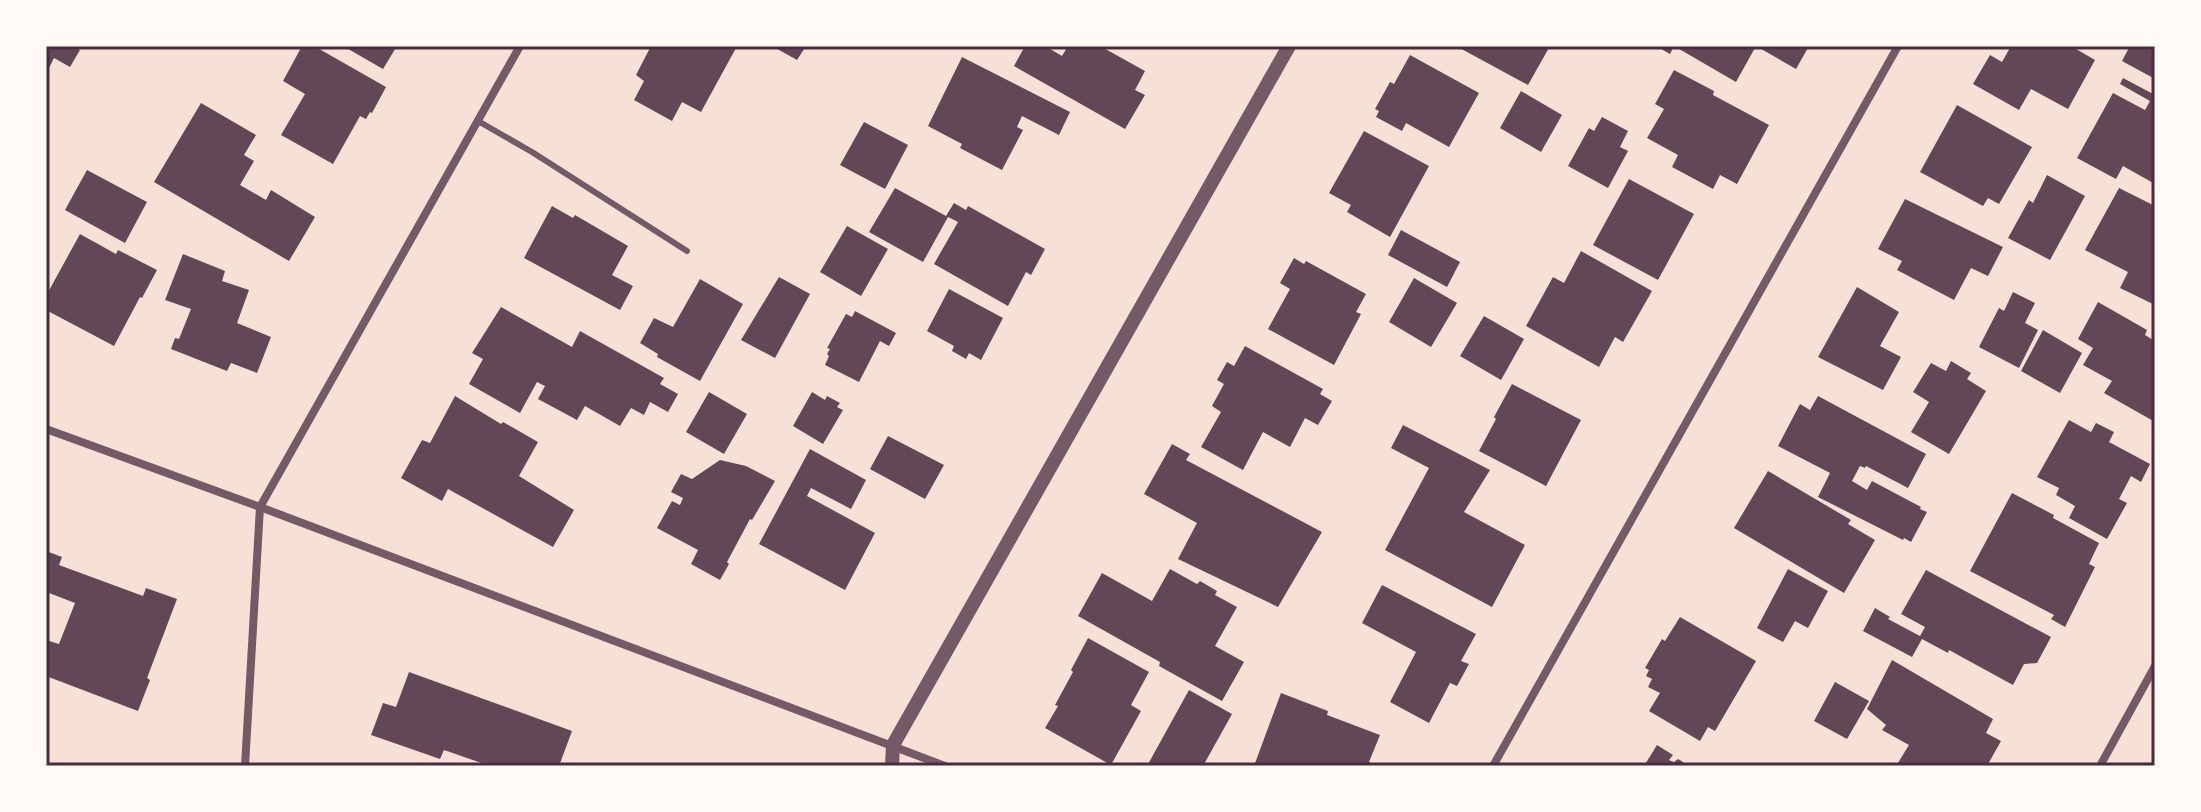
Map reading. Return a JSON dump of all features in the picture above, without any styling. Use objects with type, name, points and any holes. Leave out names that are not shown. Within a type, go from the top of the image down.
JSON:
[{"type":"street","points":[[245,766],[260,507],[520,46]]},
{"type":"street","points":[[892,766],[893,745],[1289,46]]},
{"type":"street","points":[[1493,766],[1898,46]]},
{"type":"street","points":[[46,429],[945,766]]},
{"type":"street","points":[[2100,766],[2155,666]]},
{"type":"lane","points":[[478,121],[687,251]]},
{"type":"building","points":[[46,46],[73,46],[80,50],[70,67],[54,58],[46,74]]},
{"type":"building","points":[[302,46],[314,46],[386,87],[372,113],[366,119],[360,116],[333,164],[281,135],[305,94],[283,81]]},
{"type":"building","points":[[343,46],[397,46],[383,69]]},
{"type":"building","points":[[651,46],[736,48],[701,112],[682,102],[672,121],[634,100],[644,81],[636,75]]},
{"type":"building","points":[[772,46],[806,46],[797,60]]},
{"type":"building","points":[[1025,46],[1045,46],[1062,56],[1068,46],[1100,46],[1145,71],[1135,90],[1145,95],[1125,129],[1014,66]]},
{"type":"building","points":[[1456,46],[1550,46],[1528,85]]},
{"type":"building","points":[[1656,46],[1674,46],[1670,54]]},
{"type":"building","points":[[1674,46],[1756,46],[1736,82]]},
{"type":"building","points":[[1756,46],[1809,46],[1796,69]]},
{"type":"building","points":[[2011,46],[2071,46],[2095,60],[2068,109],[2031,89],[2019,110],[1973,84],[1990,55],[2002,62]]},
{"type":"building","points":[[2130,46],[2155,46],[2155,79],[2122,61]]},
{"type":"building","points":[[1410,55],[1479,93],[1449,147],[1406,123],[1402,131],[1376,117],[1379,111],[1375,109]]},
{"type":"building","points":[[962,57],[1070,112],[1059,135],[1022,116],[1017,127],[1023,130],[1002,170],[960,148],[962,144],[928,126]]},
{"type":"building","points":[[1674,70],[1769,125],[1737,184],[1720,175],[1713,189],[1672,167],[1678,155],[1647,138],[1664,109],[1655,104]]},
{"type":"building","points":[[2123,78],[2155,95],[2155,184],[2123,166],[2116,179],[2077,158],[2113,93],[2145,110],[2150,101],[2120,84]]},
{"type":"building","points":[[1521,91],[1562,115],[1541,152],[1500,128]]},
{"type":"building","points":[[201,103],[256,135],[244,155],[254,161],[240,185],[266,200],[271,190],[315,217],[289,261],[154,182]]},
{"type":"building","points":[[1957,105],[2032,147],[1999,204],[1988,198],[1983,206],[1920,172]]},
{"type":"building","points":[[1602,117],[1628,131],[1620,147],[1628,151],[1608,188],[1568,166],[1589,128],[1594,131]]},
{"type":"building","points":[[864,122],[908,145],[885,189],[840,165]]},
{"type":"building","points":[[1364,131],[1429,166],[1390,237],[1347,212],[1351,205],[1329,193]]},
{"type":"building","points":[[87,170],[147,202],[125,243],[65,210]]},
{"type":"building","points":[[2047,175],[2085,196],[2050,260],[2008,238],[2029,200],[2033,203]]},
{"type":"building","points":[[1629,179],[1694,214],[1658,280],[1593,245]]},
{"type":"building","points":[[895,188],[946,216],[954,203],[966,210],[968,206],[1045,249],[1031,275],[1026,272],[1008,306],[934,264],[958,222],[948,217],[923,262],[869,232]]},
{"type":"building","points":[[2119,188],[2155,206],[2155,305],[2120,288],[2128,272],[2085,250]]},
{"type":"building","points":[[1905,199],[2003,247],[1988,276],[1971,268],[1954,300],[1897,270],[1902,261],[1878,249]]},
{"type":"building","points":[[552,206],[573,218],[575,215],[628,246],[612,275],[633,286],[620,310],[524,258]]},
{"type":"building","points":[[847,226],[888,249],[861,296],[820,272]]},
{"type":"building","points":[[1401,230],[1460,262],[1447,287],[1388,255]]},
{"type":"building","points":[[80,234],[116,254],[118,250],[157,270],[114,346],[46,310],[46,296]]},
{"type":"building","points":[[1581,251],[1652,291],[1623,342],[1615,337],[1599,367],[1526,326],[1553,277],[1564,283]]},
{"type":"building","points":[[183,254],[225,271],[222,281],[249,290],[237,323],[271,337],[257,373],[231,363],[227,371],[171,349],[175,338],[179,339],[191,309],[165,300]]},
{"type":"building","points":[[1294,258],[1304,264],[1306,261],[1366,294],[1356,312],[1361,314],[1334,365],[1268,329],[1290,289],[1280,283]]},
{"type":"building","points":[[779,277],[810,294],[775,358],[741,340]]},
{"type":"building","points":[[1414,278],[1457,303],[1431,347],[1389,322]]},
{"type":"building","points":[[700,279],[743,304],[700,381],[657,357],[658,354],[640,343],[654,318],[673,327]]},
{"type":"building","points":[[1857,287],[1899,312],[1880,346],[1901,357],[1883,390],[1818,357]]},
{"type":"building","points":[[949,289],[1003,318],[981,360],[969,353],[966,359],[952,351],[954,346],[927,331]]},
{"type":"building","points":[[2013,292],[2035,303],[2025,323],[2038,330],[2019,368],[1979,347],[1999,308],[2004,311]]},
{"type":"building","points":[[2098,302],[2147,330],[2145,335],[2155,341],[2155,422],[2104,393],[2112,381],[2083,365],[2093,348],[2078,339]]},
{"type":"building","points":[[501,307],[572,347],[580,331],[664,378],[660,384],[678,394],[668,412],[650,402],[644,415],[631,408],[620,426],[585,406],[577,420],[538,399],[545,386],[537,382],[520,413],[469,384],[483,359],[472,353]]},
{"type":"building","points":[[855,311],[896,333],[889,346],[880,341],[859,382],[825,365],[830,349],[827,348],[846,314],[852,317]]},
{"type":"building","points":[[1484,316],[1524,339],[1501,380],[1460,356]]},
{"type":"building","points":[[2043,330],[2082,353],[2060,393],[2021,371]]},
{"type":"building","points":[[1245,346],[1323,389],[1320,394],[1332,401],[1318,425],[1305,418],[1290,447],[1263,432],[1243,470],[1201,447],[1221,412],[1212,406],[1224,384],[1217,380],[1227,362],[1234,366]]},
{"type":"building","points":[[1951,361],[1971,373],[1967,379],[1986,391],[1949,454],[1911,432],[1929,402],[1913,392],[1931,363],[1946,371]]},
{"type":"building","points":[[1512,384],[1581,420],[1546,486],[1479,451]]},
{"type":"building","points":[[709,392],[747,414],[724,454],[686,432]]},
{"type":"building","points":[[812,392],[825,400],[827,396],[840,403],[837,407],[843,410],[823,444],[793,426]]},
{"type":"building","points":[[455,396],[538,442],[519,476],[574,510],[553,547],[448,489],[442,501],[401,478],[422,440],[430,443]]},
{"type":"building","points":[[1818,396],[1926,454],[1908,488],[1866,466],[1860,466],[1852,481],[1867,490],[1872,481],[1927,512],[1911,542],[1818,497],[1830,473],[1778,446],[1800,404],[1810,410]]},
{"type":"building","points":[[2069,420],[2091,432],[2096,423],[2114,432],[2109,442],[2150,464],[2141,482],[2131,476],[2119,499],[2127,503],[2107,539],[2069,518],[2075,506],[2056,495],[2059,488],[2037,477]]},
{"type":"building","points":[[1403,425],[1490,470],[1464,512],[1525,545],[1492,607],[1385,550],[1429,468],[1391,448]]},
{"type":"building","points":[[888,436],[944,465],[925,499],[870,469]]},
{"type":"building","points":[[1172,444],[1190,454],[1186,460],[1322,532],[1278,607],[1178,559],[1197,523],[1144,494]]},
{"type":"building","points":[[810,449],[866,480],[851,509],[811,488],[807,496],[875,533],[845,590],[759,544]]},
{"type":"building","points":[[720,460],[746,466],[775,481],[750,519],[720,580],[691,564],[698,550],[657,528],[672,501],[680,505],[683,498],[671,492],[681,474],[692,479]]},
{"type":"building","points":[[1768,471],[1851,520],[1848,524],[1875,540],[1844,593],[1734,528]]},
{"type":"building","points":[[2012,493],[2099,543],[2089,564],[2095,567],[2065,627],[2051,619],[2054,615],[1970,571]]},
{"type":"building","points":[[46,551],[62,557],[59,565],[143,596],[146,588],[177,599],[138,711],[46,676],[46,640],[59,644],[75,603],[49,593],[46,600]]},
{"type":"building","points":[[1170,569],[1197,584],[1200,581],[1217,591],[1215,595],[1237,607],[1215,646],[1244,662],[1222,701],[1078,616],[1102,573],[1152,601]]},
{"type":"building","points":[[1788,569],[1828,591],[1808,628],[1795,621],[1783,642],[1757,628]]},
{"type":"building","points":[[1926,570],[2051,637],[2037,663],[2024,664],[2013,685],[1922,639],[1912,657],[1863,631],[1875,608],[1890,617],[1888,619],[1920,636],[1925,627],[1901,614]]},
{"type":"building","points":[[1382,585],[1476,634],[1461,661],[1469,664],[1457,686],[1450,683],[1429,723],[1390,702],[1416,652],[1362,623]]},
{"type":"building","points":[[1680,617],[1756,661],[1715,731],[1708,727],[1700,741],[1649,711],[1660,693],[1648,687],[1652,679],[1646,676],[1649,670],[1645,668]]},
{"type":"building","points":[[1088,638],[1149,672],[1131,705],[1141,711],[1111,765],[1045,728]]},
{"type":"building","points":[[1892,660],[1993,719],[1986,733],[2001,741],[1987,766],[1896,766],[1909,745],[1882,730],[1886,725],[1867,709]]},
{"type":"building","points":[[409,672],[572,731],[559,766],[490,766],[444,750],[440,759],[371,735],[383,703],[396,707]]},
{"type":"building","points":[[1835,682],[1869,701],[1847,739],[1814,721]]},
{"type":"building","points":[[1189,690],[1232,714],[1203,766],[1147,766]]},
{"type":"building","points":[[1281,693],[1380,735],[1369,762],[1378,766],[1254,766]]},
{"type":"building","points":[[1657,745],[1673,755],[1669,760],[1674,762],[1678,759],[1684,766],[1644,766]]}]
